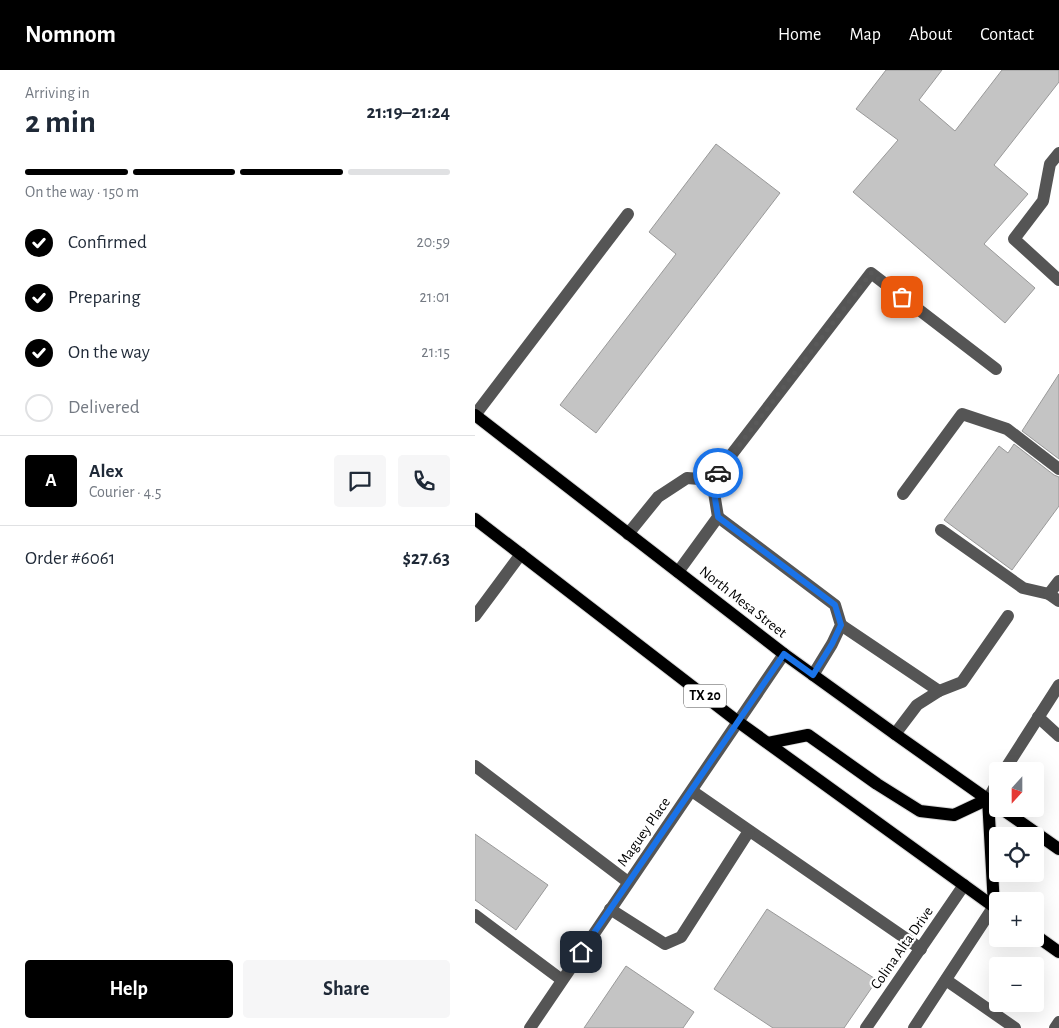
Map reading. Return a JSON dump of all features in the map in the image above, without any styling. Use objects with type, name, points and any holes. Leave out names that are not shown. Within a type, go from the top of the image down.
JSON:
[{"type":"main road","name":"North Mesa Street","points":[[475,415],[784,654],[989,799]]},
{"type":"main road","name":"TX 20","points":[[475,519],[737,721],[989,903]]},
{"type":"main road","points":[[767,743],[809,735],[877,784],[920,811],[955,816],[989,803]]},
{"type":"main road","points":[[993,818],[996,892]]},
{"type":"main road","points":[[1015,818],[1059,849]]},
{"type":"main road","points":[[1044,941],[1059,952]]},
{"type":"street","points":[[1059,154],[1050,164],[1043,201],[1014,239],[1059,280]]},
{"type":"street","points":[[475,415],[628,214]]},
{"type":"street","points":[[939,691],[841,625],[835,605],[718,517],[712,480],[871,273],[996,369]]},
{"type":"street","points":[[903,494],[962,414],[1007,429],[1059,469]]},
{"type":"street","points":[[628,534],[658,496],[687,478],[712,480]]},
{"type":"street","points":[[678,572],[718,517]]},
{"type":"street","points":[[941,530],[1023,588],[1054,597],[1059,581]]},
{"type":"street","points":[[475,616],[521,554]]},
{"type":"street","points":[[895,734],[917,704],[939,691],[962,682],[1008,616]]},
{"type":"street","points":[[813,675],[841,625]]},
{"type":"street","name":"Maguey Place","points":[[529,1028],[784,654]]},
{"type":"street","points":[[1010,762],[1059,685]]},
{"type":"street","points":[[1038,717],[1059,736]]},
{"type":"street","points":[[475,766],[628,882]]},
{"type":"street","points":[[692,791],[921,949]]},
{"type":"street","points":[[610,908],[665,944],[681,937],[749,831]]},
{"type":"street","name":"Colina Alta Drive","points":[[866,1028],[964,886]]},
{"type":"street","points":[[475,915],[562,980]]},
{"type":"street","points":[[913,1028],[989,918]]},
{"type":"street","points":[[946,980],[1015,1028]]},
{"type":"street","points":[[1055,1028],[1059,1022]]},
{"type":"building","points":[[886,70],[942,70],[919,100],[955,131],[1002,70],[1059,70],[1059,82],[994,165],[1028,194],[984,244],[1035,288],[1005,323],[853,192],[898,140],[856,109]]},
{"type":"building","points":[[716,144],[780,193],[596,433],[560,405],[676,254],[649,232]]},
{"type":"building","points":[[1059,374],[1059,459],[1022,431]]},
{"type":"building","points":[[1014,444],[1059,477],[1059,506],[1012,570],[944,520],[999,446],[1008,453]]},
{"type":"building","points":[[475,834],[548,885],[516,930],[475,900]]},
{"type":"building","points":[[767,909],[877,980],[844,1028],[773,1028],[714,989]]},
{"type":"building","points":[[626,966],[694,1012],[683,1028],[584,1028]]},
{"type":"way so far","points":[[718,473],[871,273],[902,297]]},
{"type":"route","points":[[581,952],[784,654],[813,675],[841,625],[835,605],[718,517],[712,480],[718,473]]}]
